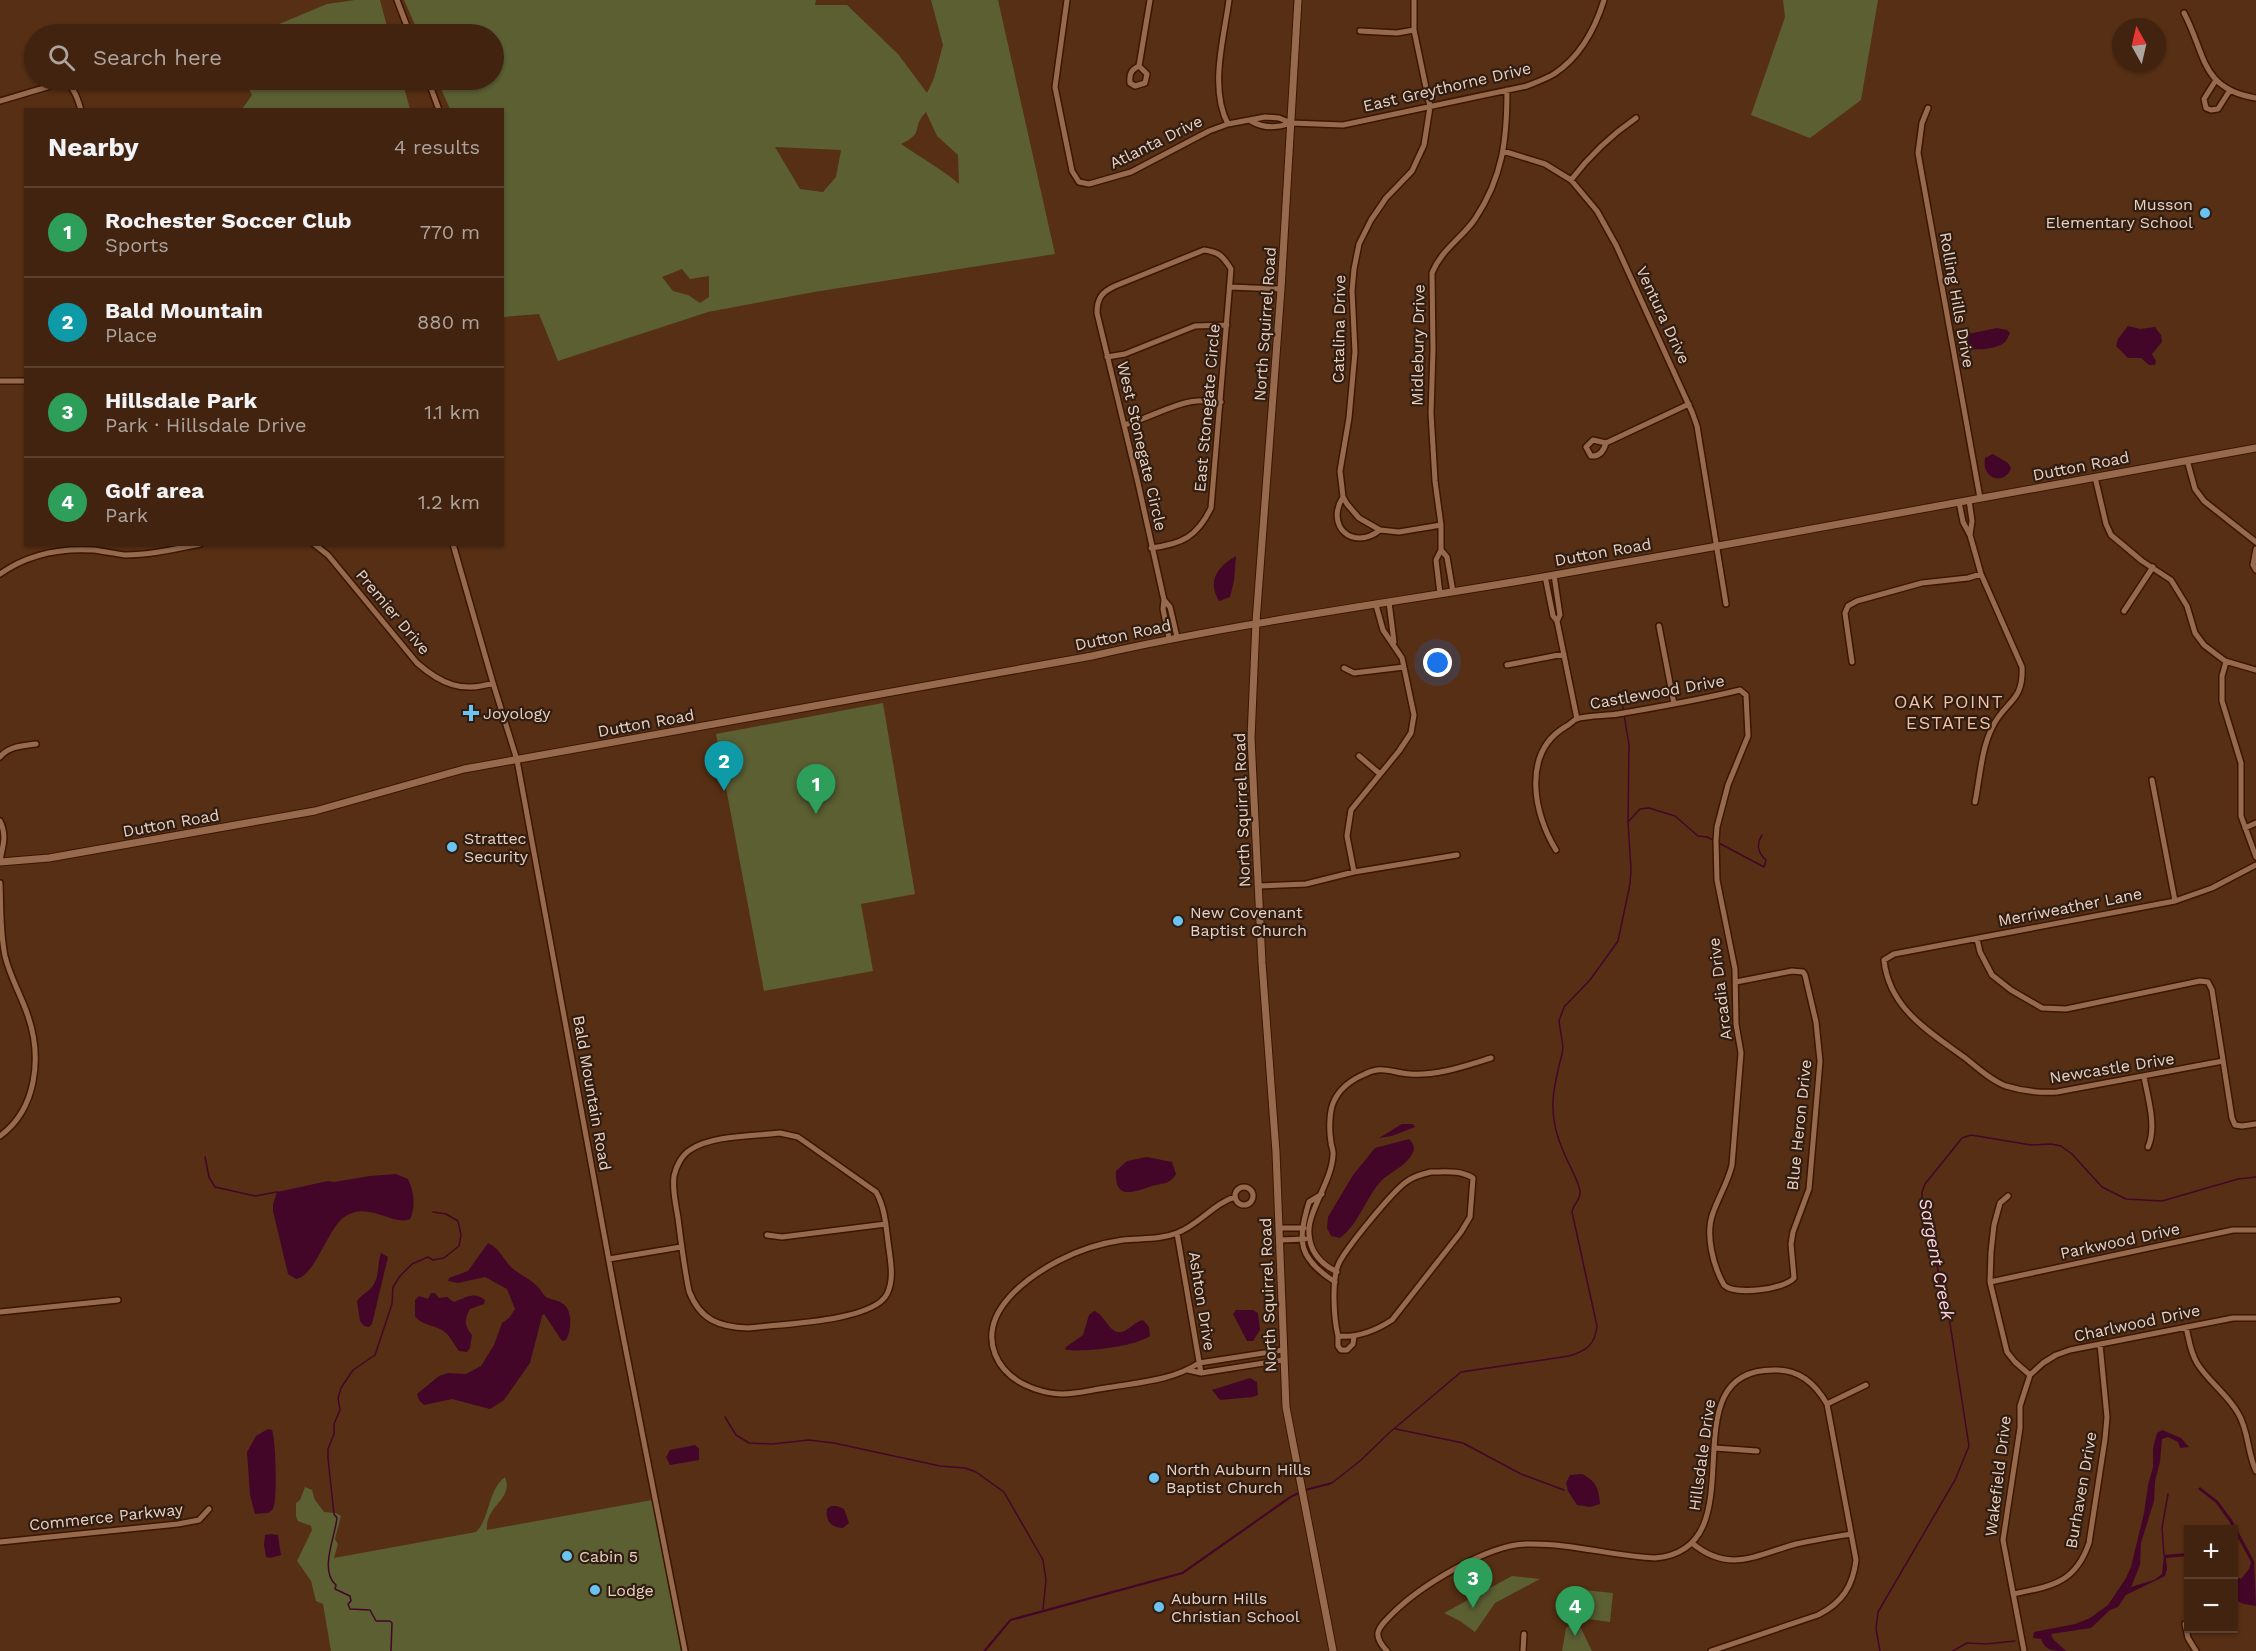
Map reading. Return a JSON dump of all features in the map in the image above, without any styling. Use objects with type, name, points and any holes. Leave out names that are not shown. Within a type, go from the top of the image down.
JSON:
[{"type":"street","points":[[397,0],[406,24]]},
{"type":"street","name":"Atlanta Drive","points":[[1067,0],[1055,87],[1072,171],[1079,182],[1089,184],[1131,172],[1209,131],[1228,124],[1265,117],[1279,118],[1291,123]]},
{"type":"street","points":[[1140,66],[1150,0]]},
{"type":"street","points":[[1228,124],[1222,114],[1220,96],[1221,51],[1229,0]]},
{"type":"street","name":"North Squirrel Road","points":[[1298,0],[1281,289],[1256,622],[1251,738],[1280,1240],[1282,1350],[1286,1407],[1333,1651]]},
{"type":"street","name":"Catalina Drive","points":[[1380,530],[1370,538],[1361,539],[1350,536],[1341,528],[1336,516],[1343,497],[1340,471],[1355,352],[1352,291],[1359,244],[1386,198],[1412,171],[1424,145],[1430,107],[1414,30],[1414,0]]},
{"type":"street","name":"East Greythorne Drive","points":[[1291,123],[1343,125],[1527,86],[1554,74],[1577,53],[1588,40],[1604,0]]},
{"type":"street","points":[[2184,13],[2192,28],[2201,58],[2216,80],[2230,90],[2256,98]]},
{"type":"street","points":[[1360,31],[1396,33],[1414,30]]},
{"type":"street","points":[[2216,80],[2204,99],[2206,108],[2218,109],[2230,90]]},
{"type":"street","points":[[0,101],[37,90]]},
{"type":"street","points":[[73,90],[80,108]]},
{"type":"street","points":[[432,90],[438,108]]},
{"type":"street","name":"Midlebury Drive","points":[[1440,594],[1436,560],[1441,550],[1441,525],[1435,482],[1431,413],[1432,273],[1448,247],[1474,220],[1498,174],[1507,133],[1507,90]]},
{"type":"street","name":"Rolling Hills Drive","points":[[1928,108],[1922,123],[1918,153],[1980,498]]},
{"type":"street","points":[[1571,180],[1590,155],[1616,131],[1636,118]]},
{"type":"street","name":"Atlanta Drive","points":[[1251,121],[1257,125],[1278,128],[1291,123]]},
{"type":"street","name":"Ventura Drive","points":[[1503,151],[1545,164],[1571,180],[1597,211],[1616,245],[1697,426],[1726,604]]},
{"type":"street","name":"East Stonegate Circle","points":[[1099,298],[1104,291],[1204,250],[1221,254],[1231,269],[1211,508],[1200,528],[1191,536],[1180,542],[1151,548]]},
{"type":"street","points":[[1230,287],[1281,289]]},
{"type":"street","name":"West Stonegate Circle","points":[[1099,298],[1097,313],[1164,600],[1163,609],[1173,638]]},
{"type":"street","points":[[1107,357],[1125,354],[1195,326],[1227,325]]},
{"type":"street","points":[[0,381],[24,381]]},
{"type":"street","points":[[1124,425],[1147,419],[1189,402],[1206,400],[1221,402]]},
{"type":"street","points":[[1606,442],[1689,404]]},
{"type":"street","name":"Dutton Road","points":[[0,861],[49,858],[315,811],[454,771],[1092,656],[1256,622],[1376,605],[1554,575],[2256,448]]},
{"type":"street","points":[[2187,460],[2195,489],[2204,501],[2256,542]]},
{"type":"street","points":[[2095,477],[2106,524],[2111,535],[2124,548],[2171,580],[2187,606],[2195,633],[2217,657],[2226,662],[2256,670]]},
{"type":"street","points":[[1343,497],[1359,518],[1380,530],[1399,532],[1441,525]]},
{"type":"street","points":[[1969,500],[1972,521],[1970,535]]},
{"type":"street","points":[[1959,502],[1963,522],[1970,535],[1981,573],[2022,667],[2023,679],[2019,694],[1998,715],[1991,730],[1975,802]]},
{"type":"street","points":[[1963,522],[1972,521]]},
{"type":"street","points":[[0,574],[18,562],[46,552],[91,550],[124,555],[188,546]]},
{"type":"street","name":"Premier Drive","points":[[317,546],[328,555],[417,663],[432,677],[450,685],[468,687],[482,687],[493,683]]},
{"type":"street","name":"Bald Mountain Road","points":[[454,546],[518,760],[609,1259],[685,1651]]},
{"type":"street","points":[[2256,549],[2253,565],[2256,570]]},
{"type":"street","name":"Midlebury Drive","points":[[1441,550],[1447,557],[1453,592]]},
{"type":"street","points":[[2124,611],[2153,567]]},
{"type":"street","points":[[1852,662],[1845,613],[1848,606],[1857,601],[1922,583],[1968,578],[1981,573]]},
{"type":"street","points":[[1554,575],[1560,615],[1557,621]]},
{"type":"street","points":[[1545,576],[1553,616],[1557,621],[1576,719],[1555,733],[1542,750],[1537,764],[1536,788],[1542,816],[1546,834],[1556,850]]},
{"type":"street","points":[[1389,602],[1394,644]]},
{"type":"street","points":[[1354,872],[1347,836],[1351,810],[1411,733],[1414,715],[1402,658],[1383,630],[1376,605]]},
{"type":"street","points":[[1659,626],[1674,704]]},
{"type":"street","points":[[1507,665],[1564,654]]},
{"type":"street","points":[[2226,662],[2222,676],[2222,701],[2241,763],[2241,816],[2256,857]]},
{"type":"street","points":[[1344,668],[1354,673],[1404,667]]},
{"type":"street","name":"Castlewood Drive","points":[[1576,719],[1674,704],[1740,690],[1742,692]]},
{"type":"street","name":"Arcadia Drive","points":[[1724,1286],[1709,1233],[1713,1213],[1730,1178],[1742,1065],[1735,1016],[1735,969],[1718,880],[1716,841],[1717,827],[1728,785],[1748,736],[1746,695],[1742,692]]},
{"type":"street","points":[[0,757],[13,748],[36,744]]},
{"type":"street","points":[[1359,756],[1380,774]]},
{"type":"street","points":[[2152,780],[2175,901]]},
{"type":"street","points":[[0,821],[5,840],[0,861]]},
{"type":"street","points":[[2245,828],[2256,823]]},
{"type":"street","points":[[1258,886],[1306,884],[1354,872],[1457,855]]},
{"type":"street","name":"Merriweather Lane","points":[[1884,960],[1894,954],[2175,901],[2212,888],[2256,865]]},
{"type":"street","points":[[0,883],[5,955],[31,1025],[35,1062],[31,1094],[24,1111],[0,1137]]},
{"type":"street","points":[[1977,939],[1980,952],[1992,975],[2011,990],[2042,1008],[2066,1009],[2200,981],[2208,982],[2212,990],[2235,1125],[2256,1124]]},
{"type":"street","name":"Newcastle Drive","points":[[1884,960],[1890,983],[1908,1014],[1999,1083],[2020,1090],[2047,1093],[2223,1061]]},
{"type":"street","name":"Blue Heron Drive","points":[[1724,1286],[1741,1291],[1782,1286],[1792,1280],[1795,1269],[1791,1244],[1792,1232],[1809,1189],[1820,1061],[1816,1022],[1803,972],[1736,982]]},
{"type":"street","points":[[1337,1272],[1322,1264],[1311,1247],[1309,1228],[1323,1193],[1334,1155],[1330,1134],[1332,1109],[1344,1087],[1367,1072],[1387,1069],[1409,1074],[1425,1073],[1460,1067],[1491,1058]]},
{"type":"street","points":[[2144,1077],[2152,1137],[2148,1147]]},
{"type":"street","points":[[780,1133],[798,1137],[869,1185],[880,1198],[886,1224],[892,1276],[891,1286],[881,1303],[872,1309],[854,1315],[759,1327],[730,1328],[718,1324],[700,1310],[689,1291],[681,1247],[674,1176],[684,1155],[691,1149],[717,1140],[780,1133]]},
{"type":"street","points":[[1338,1336],[1378,1329],[1392,1320],[1461,1232],[1470,1217],[1473,1178],[1455,1172],[1431,1172],[1417,1175],[1404,1183],[1350,1246],[1339,1264],[1335,1282],[1338,1346],[1341,1350],[1347,1350],[1353,1344],[1354,1335]]},
{"type":"street","points":[[1323,1193],[1309,1202],[1301,1228],[1302,1239],[1304,1249],[1317,1270],[1335,1282]]},
{"type":"street","points":[[2008,1196],[2000,1203],[1994,1225],[1990,1282],[2007,1352],[2030,1375]]},
{"type":"street","points":[[1235,1197],[1226,1200],[1200,1221],[1178,1233],[1159,1238],[1124,1240],[1092,1247],[1047,1268],[1023,1285],[1001,1308],[994,1322],[992,1343],[997,1359],[1008,1373],[1033,1388],[1052,1393],[1078,1392],[1154,1380],[1188,1370],[1199,1363],[1282,1350]]},
{"type":"street","points":[[767,1235],[782,1238],[886,1224]]},
{"type":"street","points":[[1279,1228],[1309,1228]]},
{"type":"street","name":"Parkwood Drive","points":[[1990,1282],[2233,1230],[2256,1230]]},
{"type":"street","name":"Ashton Drive","points":[[1178,1233],[1201,1372]]},
{"type":"street","points":[[1280,1240],[1309,1238]]},
{"type":"street","points":[[609,1259],[681,1247]]},
{"type":"street","points":[[0,1312],[118,1300]]},
{"type":"street","name":"Charlwood Drive","points":[[2030,1375],[2056,1355],[2233,1318],[2256,1318]]},
{"type":"street","points":[[2186,1327],[2198,1364],[2240,1415],[2256,1471]]},
{"type":"street","name":"Burhaven Drive","points":[[2013,1594],[2056,1584],[2077,1568],[2086,1551],[2106,1428],[2104,1367],[2100,1344]]},
{"type":"street","points":[[1239,1357],[1240,1366]]},
{"type":"street","points":[[1188,1370],[1201,1372],[1283,1360]]},
{"type":"street","name":"Hillsdale Drive","points":[[1692,1543],[1708,1515],[1716,1427],[1725,1392],[1732,1383],[1749,1373],[1760,1370],[1781,1370],[1799,1375],[1820,1392],[1827,1404]]},
{"type":"street","name":"Wakefield Drive","points":[[2024,1651],[2003,1539],[2020,1428],[2020,1406],[2030,1375]]},
{"type":"street","points":[[1711,1651],[1818,1615],[1835,1604],[1849,1589],[1856,1560],[1827,1404],[1866,1385]]},
{"type":"street","points":[[1714,1448],[1756,1451]]},
{"type":"street","name":"Commerce Parkway","points":[[0,1542],[178,1524],[199,1520],[209,1509]]},
{"type":"street","points":[[1387,1651],[1379,1642],[1377,1632],[1403,1604],[1436,1580],[1506,1547],[1528,1544],[1655,1558],[1664,1557],[1692,1543],[1710,1556],[1731,1561],[1746,1560],[1797,1544],[1851,1534]]},
{"type":"street","points":[[2187,1633],[2196,1651]]},
{"type":"street","points":[[1523,1651],[1524,1634]]},
{"type":"green space","points":[[355,0],[380,0],[386,24],[279,24],[327,4]]},
{"type":"green space","points":[[404,0],[816,0],[815,5],[847,5],[898,54],[927,93],[934,78],[943,45],[931,0],[998,0],[1055,254],[814,292],[708,312],[558,361],[539,314],[504,317],[504,108],[450,108],[441,90],[504,90],[504,24],[415,24]],"holes":[[[926,112],[937,136],[958,155],[959,184],[901,144],[916,133],[919,122]],[[775,147],[841,150],[836,177],[823,192],[800,189]],[[682,269],[690,279],[709,276],[709,297],[700,303],[688,295],[673,291],[662,277]]]},
{"type":"green space","points":[[1783,0],[1878,0],[1861,100],[1810,138],[1751,115],[1785,17]]},
{"type":"green space","points":[[250,90],[405,90],[410,108],[243,108],[252,95]]},
{"type":"green space","points":[[883,703],[915,894],[861,904],[873,971],[764,991],[716,734]]},
{"type":"green space","points":[[505,1477],[506,1491],[490,1514],[487,1530],[652,1500],[681,1651],[331,1651],[323,1604],[316,1601],[311,1581],[297,1561],[312,1530],[311,1526],[298,1521],[296,1516],[296,1503],[300,1500],[305,1487],[312,1490],[315,1500],[324,1512],[341,1516],[335,1539],[338,1544],[334,1558],[476,1532],[481,1526],[495,1489]]},
{"type":"green space","points":[[1512,1576],[1540,1579],[1495,1603],[1475,1632],[1444,1613]]},
{"type":"green space","points":[[1584,1590],[1613,1593],[1610,1622],[1581,1618]]},
{"type":"green space","points":[[1577,1620],[1592,1651],[1562,1651],[1566,1628]]},
{"type":"shaded area","points":[[2128,326],[2140,329],[2155,327],[2161,335],[2162,342],[2152,354],[2156,361],[2155,365],[2149,365],[2141,358],[2128,358],[2116,346],[2118,339]]},
{"type":"shaded area","points":[[1997,328],[2010,333],[2005,342],[1997,346],[1987,349],[1971,349],[1967,348],[1962,341],[1968,334]]},
{"type":"shaded area","points":[[1993,454],[2008,463],[2011,468],[2004,477],[1995,478],[1987,472],[1985,458]]},
{"type":"shaded area","points":[[1236,556],[1230,597],[1219,601],[1214,587],[1216,575]]},
{"type":"shaded area","points":[[1402,1124],[1413,1124],[1415,1127],[1392,1136],[1379,1138]]},
{"type":"shaded area","points":[[1409,1139],[1414,1149],[1408,1160],[1376,1187],[1347,1232],[1340,1238],[1331,1236],[1327,1228],[1328,1217],[1353,1175],[1375,1148]]},
{"type":"shaded area","points":[[1147,1157],[1172,1162],[1176,1174],[1174,1178],[1166,1183],[1132,1192],[1122,1191],[1116,1181],[1116,1171],[1127,1161]]},
{"type":"shaded area","points":[[396,1174],[408,1179],[412,1189],[414,1204],[410,1219],[395,1220],[361,1211],[352,1213],[337,1224],[315,1262],[303,1276],[296,1279],[288,1274],[273,1211],[277,1192],[328,1181]]},
{"type":"shaded area","points":[[488,1243],[513,1269],[531,1281],[546,1297],[565,1305],[569,1311],[570,1320],[568,1337],[562,1341],[544,1314],[530,1363],[504,1400],[490,1409],[452,1399],[424,1405],[417,1394],[439,1376],[448,1373],[466,1374],[481,1366],[494,1345],[502,1323],[515,1309],[507,1289],[485,1277],[458,1283],[448,1281],[449,1278],[468,1271]]},
{"type":"shaded area","points":[[381,1253],[388,1257],[372,1324],[369,1327],[364,1326],[360,1321],[357,1301],[375,1283]]},
{"type":"shaded area","points":[[431,1293],[435,1293],[439,1298],[447,1297],[454,1302],[473,1296],[485,1300],[484,1304],[470,1309],[467,1316],[466,1325],[472,1335],[467,1352],[459,1351],[443,1331],[418,1320],[415,1316],[415,1300],[419,1296],[428,1299]]},
{"type":"shaded area","points":[[1236,1310],[1253,1310],[1258,1313],[1260,1330],[1253,1341],[1247,1341],[1233,1314]]},
{"type":"shaded area","points":[[1094,1311],[1117,1332],[1124,1331],[1143,1320],[1149,1327],[1150,1336],[1133,1343],[1110,1348],[1065,1349],[1083,1335],[1089,1315]]},
{"type":"shaded area","points":[[1250,1378],[1257,1382],[1258,1395],[1253,1397],[1220,1400],[1212,1390]]},
{"type":"shaded area","points":[[268,1429],[272,1430],[274,1445],[276,1480],[274,1507],[268,1513],[255,1514],[250,1495],[247,1452],[256,1436]]},
{"type":"shaded area","points":[[2162,1430],[2181,1438],[2189,1447],[2180,1448],[2178,1442],[2168,1437],[2162,1439],[2154,1501],[2141,1543],[2140,1565],[2131,1587],[2154,1580],[2162,1574],[2164,1555],[2184,1553],[2184,1556],[2166,1558],[2165,1576],[2126,1595],[2118,1607],[2110,1610],[2091,1628],[2051,1634],[2053,1639],[2066,1651],[2050,1650],[2041,1639],[2033,1638],[2034,1632],[2075,1624],[2090,1618],[2108,1605],[2126,1578],[2131,1567],[2144,1513],[2157,1433]]},
{"type":"shaded area","points":[[695,1445],[699,1449],[699,1460],[670,1465],[666,1457],[670,1450]]},
{"type":"shaded area","points":[[1582,1474],[1596,1486],[1600,1504],[1590,1507],[1577,1505],[1568,1491],[1566,1483],[1570,1475]]},
{"type":"shaded area","points":[[1332,1482],[1291,1498],[1183,1574],[1011,1621],[986,1651],[983,1651],[1010,1619],[1182,1572],[1290,1496],[1305,1489]]},
{"type":"shaded area","points":[[2200,1487],[2218,1501],[2235,1525],[2231,1525],[2216,1503],[2198,1489]]},
{"type":"shaded area","points":[[831,1506],[844,1509],[849,1523],[843,1528],[833,1525],[828,1520],[827,1509]]},
{"type":"shaded area","points":[[2238,1531],[2254,1561],[2256,1606],[2238,1602],[2238,1578],[2241,1579],[2249,1569],[2251,1562],[2238,1538]]},
{"type":"shaded area","points":[[265,1535],[278,1535],[281,1555],[270,1558],[266,1557],[264,1545]]},
{"type":"waterway","points":[[1332,1483],[1461,1372],[1569,1356],[1585,1349],[1594,1338],[1597,1326],[1572,1212],[1580,1191],[1555,1127],[1553,1104],[1563,1047],[1559,1021],[1564,1007],[1590,980],[1618,941],[1630,884],[1629,745],[1622,702]]},
{"type":"waterway","points":[[1629,821],[1640,809],[1649,808],[1675,816],[1698,836],[1713,840]]},
{"type":"waterway","points":[[1717,842],[1764,867],[1766,860],[1761,854],[1759,845],[1762,835]]},
{"type":"waterway","name":"Sargent Creek","points":[[1880,1651],[1876,1629],[1878,1612],[1955,1480],[1969,1446],[1949,1317],[1922,1202],[1925,1184],[1962,1138],[1971,1135],[2031,1145],[2061,1146],[2072,1154],[2102,1187],[2126,1199],[2162,1201],[2238,1179],[2256,1177]]},
{"type":"waterway","points":[[205,1157],[209,1177],[215,1187],[255,1196],[277,1192]]},
{"type":"waterway","points":[[391,1651],[392,1623],[376,1621],[370,1610],[350,1609],[348,1604],[351,1601],[350,1596],[335,1589],[336,1585],[331,1579],[328,1563],[337,1518],[334,1514],[328,1449],[340,1410],[338,1398],[341,1388],[353,1370],[375,1355],[392,1304],[393,1287],[400,1276],[412,1264],[428,1257],[433,1260],[444,1258],[459,1246],[461,1235],[458,1221],[446,1214],[433,1212]]},
{"type":"waterway","points":[[725,1417],[736,1435],[749,1443],[772,1444],[809,1440],[834,1443],[976,1472],[1004,1492],[1043,1560],[1046,1580],[1043,1609]]},
{"type":"waterway","points":[[1396,1429],[1463,1443],[1521,1474],[1564,1490]]},
{"type":"waterway","points":[[2164,1555],[2162,1528],[2168,1494]]},
{"type":"waterway","points":[[1953,1651],[1967,1643],[2015,1641]]},
{"type":"place","name":"Musson Elementary School","points":[[2205,213]]},
{"type":"place","name":"Joyology","points":[[471,713]]},
{"type":"place","name":"Bald Mountain","points":[[724,791]]},
{"type":"place","name":"Rochester Soccer Club","points":[[816,814]]},
{"type":"place","name":"Strattec Security","points":[[452,847]]},
{"type":"place","name":"New Covenant Baptist Church","points":[[1178,921]]},
{"type":"place","name":"North Auburn Hills Baptist Church","points":[[1154,1478]]},
{"type":"place","name":"Cabin 5","points":[[567,1556]]},
{"type":"place","name":"Lodge","points":[[595,1590]]},
{"type":"place","name":"Auburn Hills Christian School","points":[[1159,1607]]},
{"type":"place","name":"Hillsdale Park","points":[[1473,1608]]},
{"type":"place","name":"Golf area","points":[[1575,1636]]},
{"type":"district","name":"OAK POINT ESTATES","points":[[1949,711]]}]
